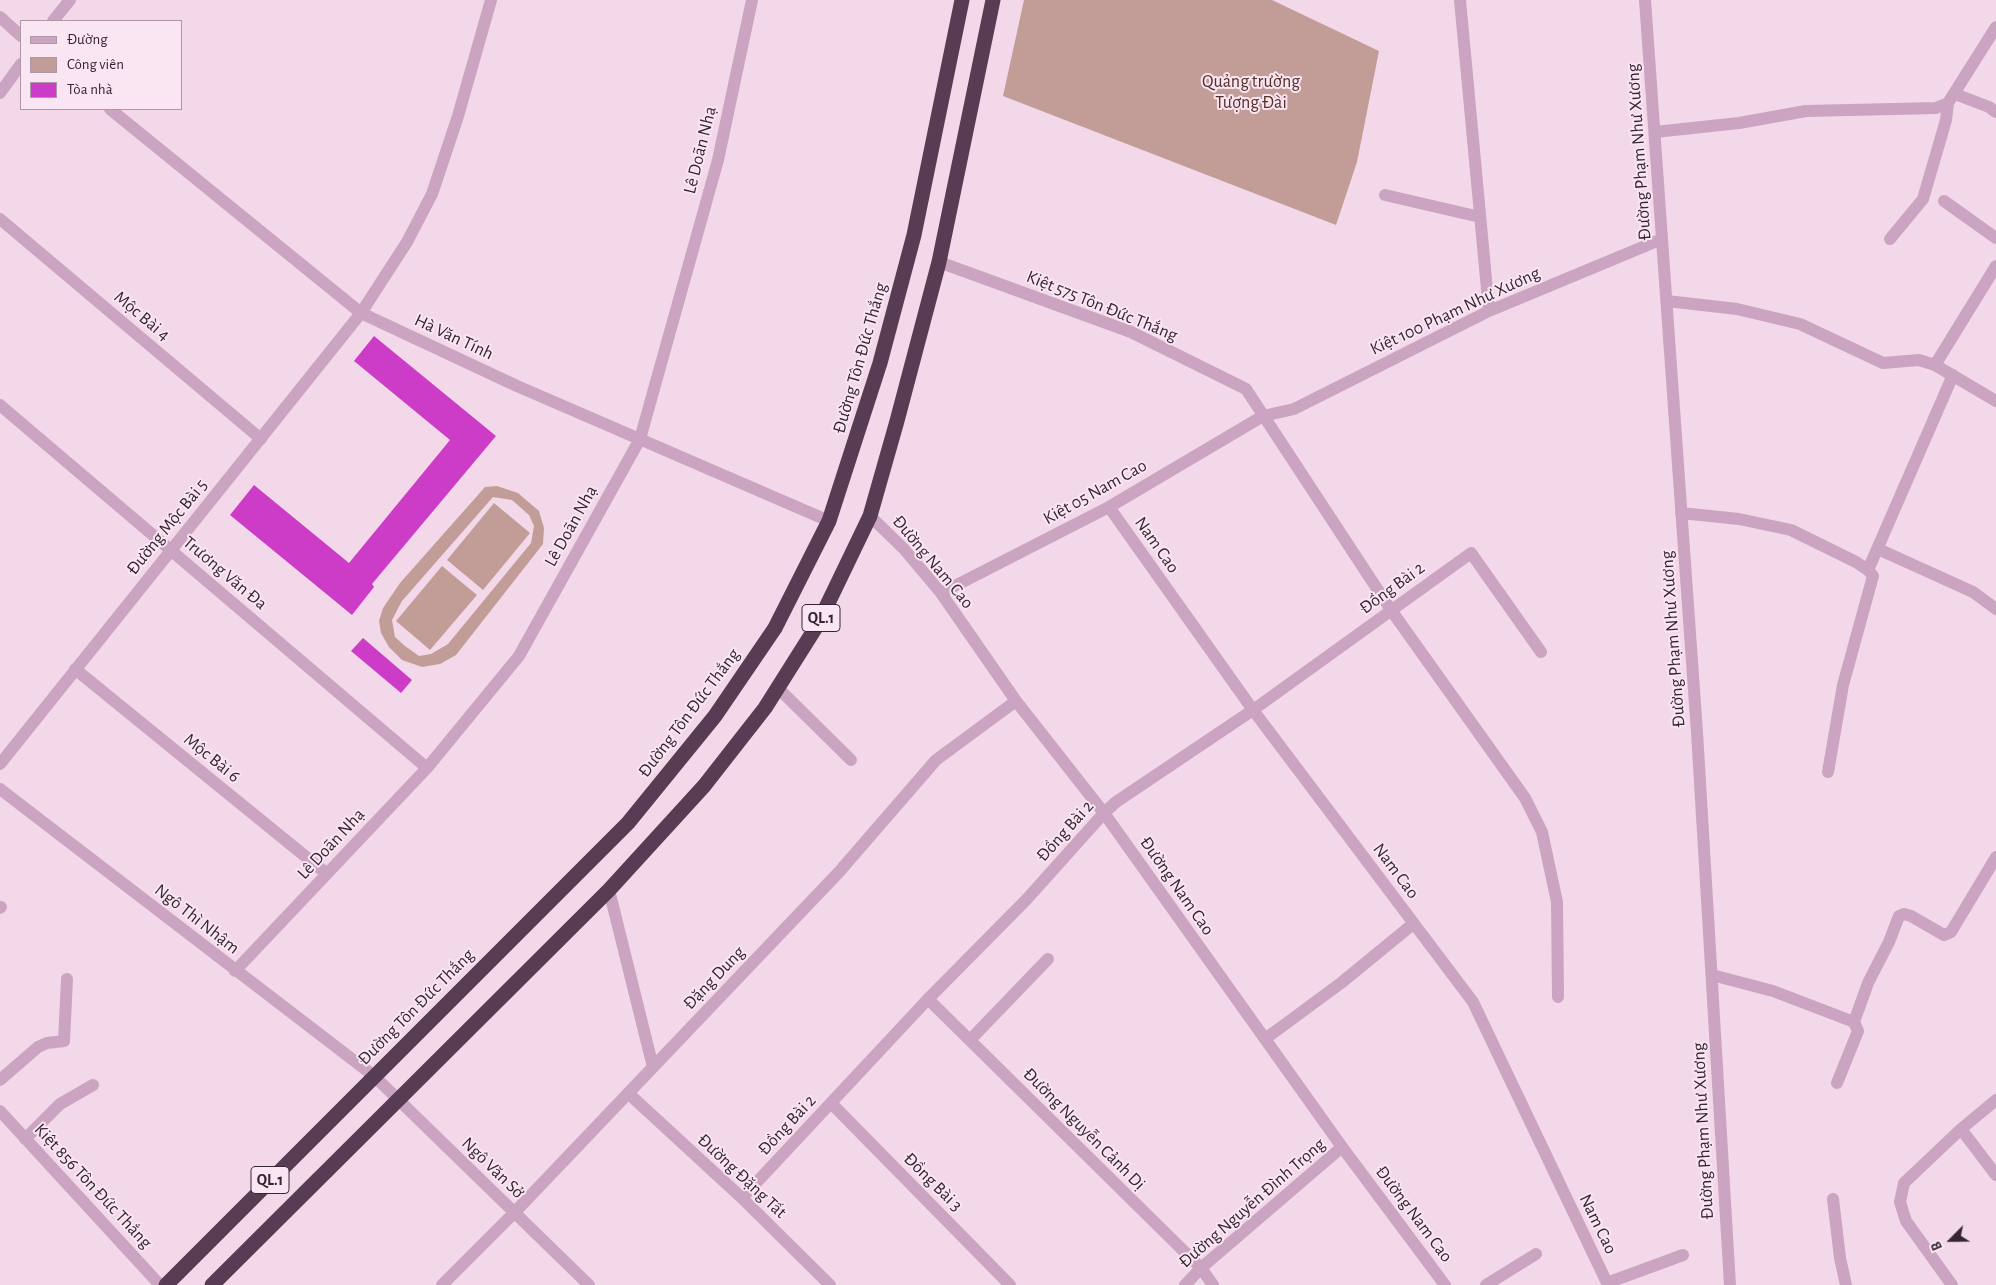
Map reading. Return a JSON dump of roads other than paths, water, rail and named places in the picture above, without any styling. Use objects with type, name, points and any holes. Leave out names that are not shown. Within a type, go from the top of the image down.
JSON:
[{"type":"highway","name":"Đường Tôn Đức Thắng","points":[[166,1285],[628,823],[715,716],[775,628],[829,521],[880,363],[914,235],[962,0]]},
{"type":"highway","name":"QL.1","points":[[212,1285],[609,890],[704,786],[766,708],[818,624],[870,516],[897,421],[938,262],[993,0]]},
{"type":"street","points":[[54,20],[70,0]]},
{"type":"street","name":"Đường Mộc Bài 5","points":[[0,764],[361,313],[407,242],[432,194],[458,116],[491,0]]},
{"type":"street","name":"Lê Doãn Nhạ","points":[[235,971],[427,768],[519,656],[640,439],[718,160],[752,0]]},
{"type":"street","points":[[1460,0],[1489,310]]},
{"type":"street","name":"Đường Phạm Như Xương","points":[[1645,0],[1697,722],[1730,1285]]},
{"type":"street","points":[[0,17],[20,35]]},
{"type":"street","points":[[1890,239],[1924,198],[1952,98],[1996,27]]},
{"type":"street","points":[[0,93],[20,65]]},
{"type":"street","points":[[1655,132],[1739,123],[1806,111],[1936,108],[1952,98],[1990,107],[1996,112]]},
{"type":"street","name":"Hà Văn Tính","points":[[111,110],[361,313],[517,386],[829,521]]},
{"type":"street","points":[[1385,195],[1480,217]]},
{"type":"street","points":[[1944,201],[1996,238]]},
{"type":"street","name":"Mộc Bài 4","points":[[0,219],[261,439]]},
{"type":"street","name":"Kiệt 100 Phạm Như Xương","points":[[1263,416],[1294,408],[1489,310],[1662,239]]},
{"type":"street","name":"Kiệt 575 Tôn Đức Thắng","points":[[938,262],[1131,332],[1246,389],[1391,610],[1525,798],[1542,832],[1557,902],[1558,997]]},
{"type":"street","points":[[1935,366],[1996,266]]},
{"type":"street","points":[[1667,301],[1738,309],[1800,324],[1883,363],[1919,360],[1953,375],[1996,401]]},
{"type":"street","points":[[1868,570],[1953,375]]},
{"type":"street","name":"Trương Văn Đa","points":[[0,405],[427,768]]},
{"type":"street","name":"Kiệt 05 Nam Cao","points":[[941,593],[1109,507],[1263,416]]},
{"type":"street","name":"Nam Cao","points":[[1109,507],[1254,710],[1473,1002],[1607,1284]]},
{"type":"street","points":[[1682,513],[1740,519],[1791,530],[1856,562],[1868,570],[1872,576],[1843,685],[1828,772]]},
{"type":"street","name":"Đường Nam Cao","points":[[870,516],[904,549],[941,593],[1016,701],[1104,813],[1342,1148],[1445,1285]]},
{"type":"street","points":[[1878,549],[1972,592],[1996,609]]},
{"type":"street","name":"Đồng Bài 2","points":[[742,1198],[928,999],[1026,900],[1116,802],[1254,710],[1470,553],[1541,652]]},
{"type":"street","name":"Mộc Bài 6","points":[[76,669],[327,874]]},
{"type":"street","points":[[778,688],[851,760]]},
{"type":"street","name":"Đặng Dung","points":[[442,1285],[514,1213],[839,872],[936,760],[1016,701]]},
{"type":"street","name":"Ngô Thì Nhậm","points":[[0,789],[374,1076]]},
{"type":"street","points":[[1837,1083],[1858,1031],[1854,1022],[1868,983],[1889,942],[1899,916],[1904,914],[1911,916],[1944,935],[1951,932],[1996,857]]},
{"type":"street","points":[[609,890],[653,1067]]},
{"type":"street","points":[[1265,1039],[1341,983],[1413,924]]},
{"type":"street","points":[[970,1040],[1048,959]]},
{"type":"street","points":[[1712,975],[1773,991],[1854,1022]]},
{"type":"street","points":[[0,1080],[38,1047],[47,1043],[64,1041],[67,979]]},
{"type":"street","name":"Đường Nguyễn Cảnh Dị","points":[[928,999],[1201,1268],[1213,1285]]},
{"type":"street","name":"Ngô Văn Sở","points":[[374,1076],[589,1285]]},
{"type":"street","points":[[25,1139],[60,1104],[93,1086]]},
{"type":"street","name":"Đường Đặng Tất","points":[[628,1093],[742,1198],[830,1285]]},
{"type":"street","points":[[1952,1285],[1906,1222],[1900,1202],[1904,1183],[1961,1129],[1996,1100]]},
{"type":"street","name":"Đồng Bài 3","points":[[831,1103],[1010,1285]]},
{"type":"street","name":"Kiệt 856 Tôn Đức Thắng","points":[[0,1111],[160,1285]]},
{"type":"street","points":[[1961,1129],[1996,1175]]},
{"type":"street","name":"Đường Nguyễn Đình Trọng","points":[[1184,1285],[1201,1268],[1342,1148]]},
{"type":"street","points":[[1834,1199],[1840,1258],[1846,1285]]},
{"type":"street","points":[[1486,1285],[1536,1254]]},
{"type":"street","points":[[1607,1284],[1683,1255]]},
{"type":"park label","name":"Quảng trường Tượng Đài","points":[[1251,92]]}]
